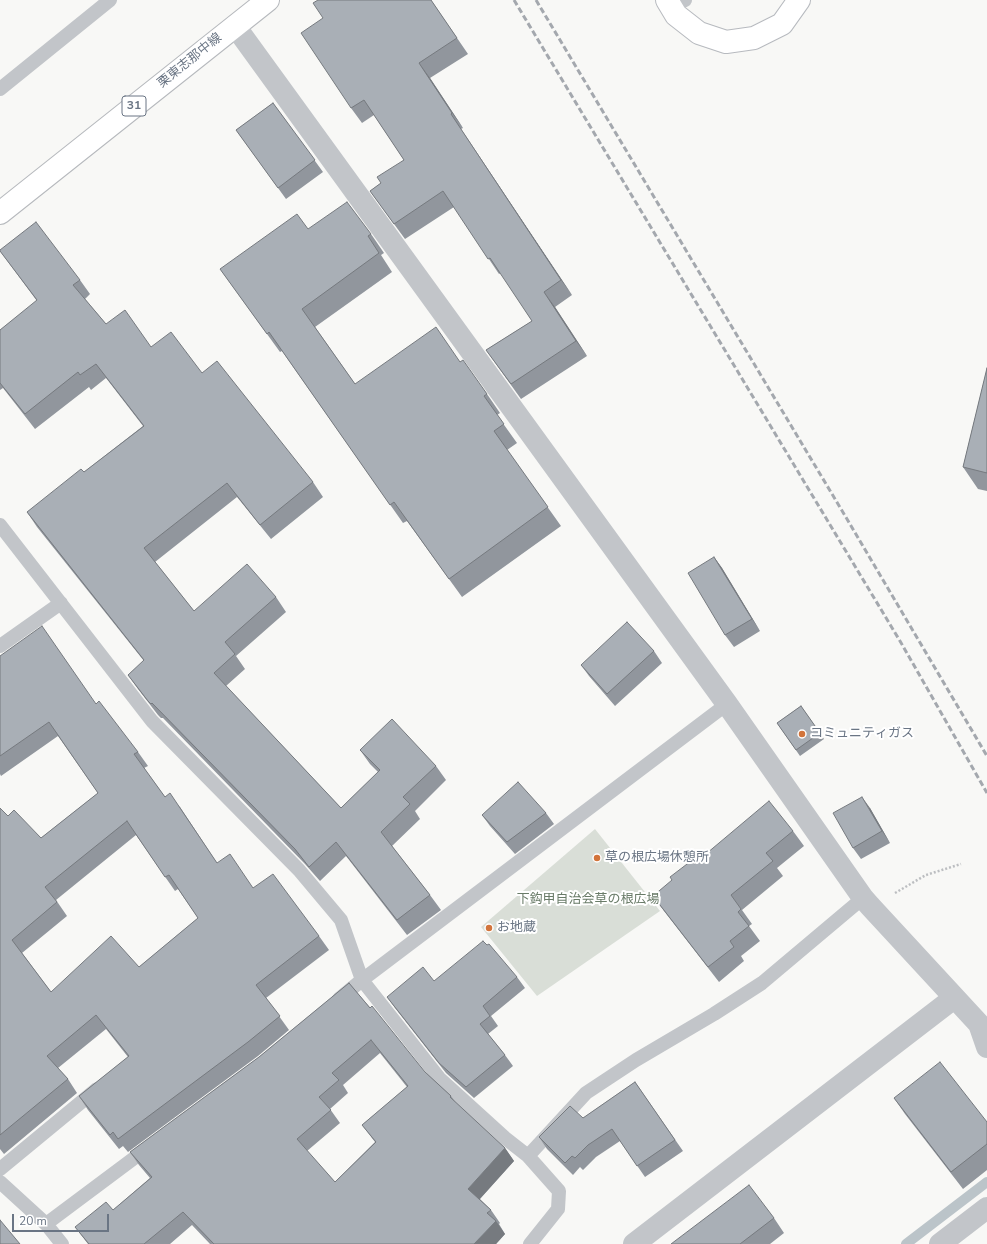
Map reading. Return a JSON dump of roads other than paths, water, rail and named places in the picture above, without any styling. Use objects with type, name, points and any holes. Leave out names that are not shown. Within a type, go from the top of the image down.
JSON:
[{"type":"main road","name":"栗東志那中線","points":[[0,213],[268,0]]},
{"type":"main road","points":[[674,2],[676,15],[698,33],[726,42],[754,38],[782,24],[799,0]]},
{"type":"street","points":[[235,26],[727,704],[866,902],[979,1024],[987,1047]]},
{"type":"street","points":[[634,1244],[954,998]]},
{"type":"street","points":[[940,1244],[987,1208]]},
{"type":"lane","points":[[0,89],[110,0]]},
{"type":"lane","points":[[0,525],[152,720],[299,870],[341,920],[362,980],[440,1079],[505,1138],[528,1156],[559,1191],[558,1209],[530,1244]]},
{"type":"lane","points":[[0,646],[61,603]]},
{"type":"lane","points":[[327,1009],[362,980],[727,704]]},
{"type":"lane","points":[[528,1156],[586,1093],[636,1060],[714,1014],[762,983],[866,902]]},
{"type":"lane","points":[[0,1169],[109,1079]]},
{"type":"lane","points":[[46,1224],[161,1139]]},
{"type":"lane","points":[[0,1182],[46,1224],[62,1244]]},
{"type":"waterway","points":[[906,1244],[987,1182]]},
{"type":"railway","points":[[514,0],[900,641],[987,793]]},
{"type":"railway","points":[[536,0],[987,756]]},
{"type":"place","name":"コミュニティガス","points":[[802,734]]},
{"type":"place","name":"草の根広場休憩所","points":[[597,858]]},
{"type":"place","name":"お地蔵","points":[[489,928]]},
{"type":"park label","name":"下鈎甲自治会草の根広場","points":[[588,900]]}]
